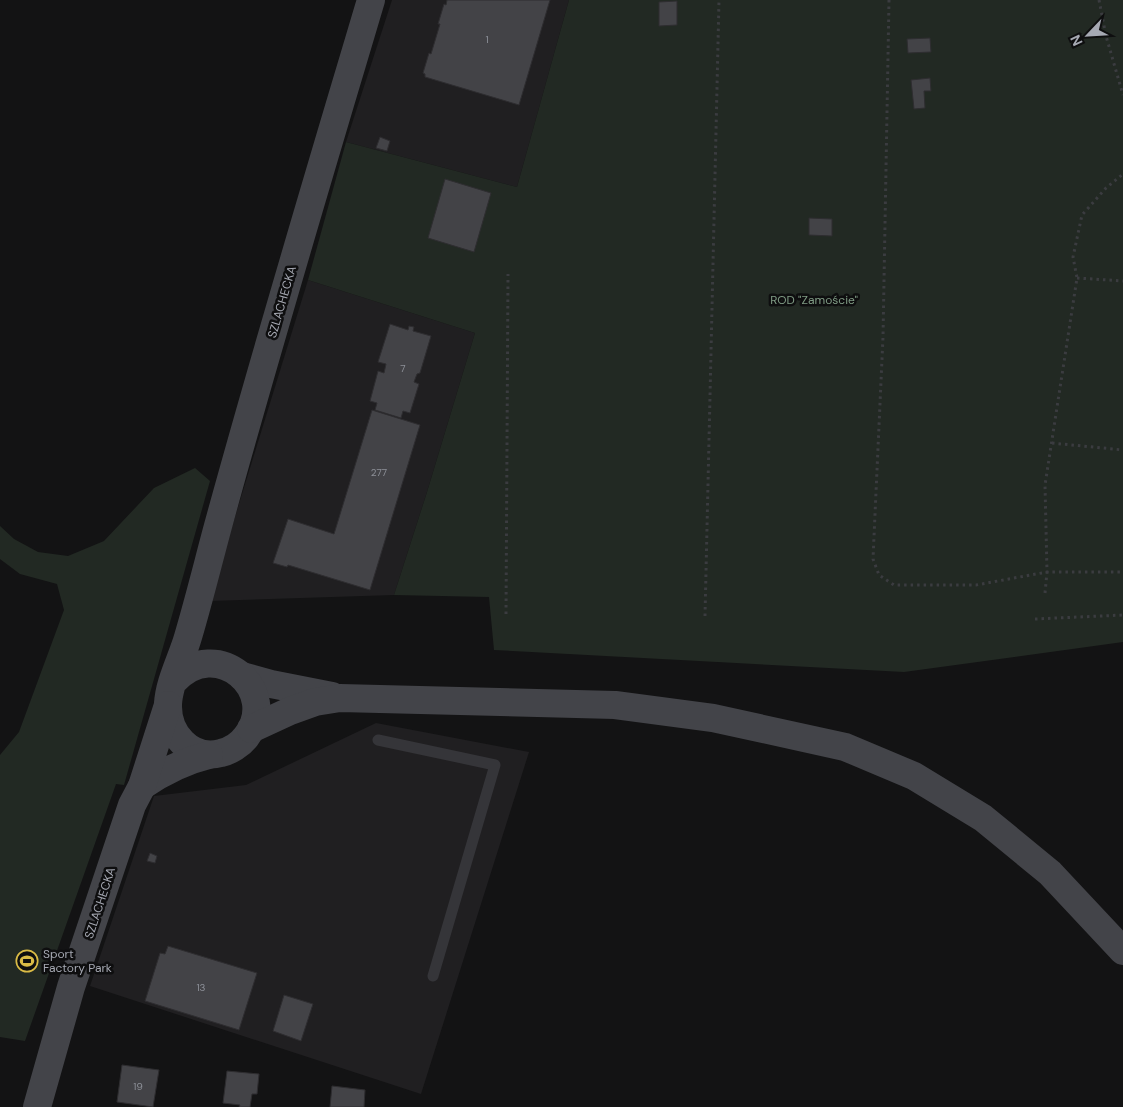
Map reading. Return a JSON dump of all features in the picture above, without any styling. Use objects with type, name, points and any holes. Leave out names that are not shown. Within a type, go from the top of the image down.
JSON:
[{"type":"street","name":"SZLACHECKA","points":[[37,1107],[74,978],[132,805],[142,786],[171,692],[244,431],[371,0]]},
{"type":"street","points":[[142,786],[190,760],[218,754],[233,748],[245,738],[251,729],[254,719],[254,696],[249,685],[214,653],[199,619],[196,606]]},
{"type":"street","points":[[209,755],[195,752],[184,744],[176,736],[169,719],[171,692],[182,672],[192,666],[203,663],[214,663],[271,684],[340,698],[615,705],[713,718],[845,747],[914,776],[982,818],[1050,873],[1123,951]]},
{"type":"street","points":[[251,729],[315,702],[340,698]]},
{"type":"lane","points":[[378,740],[496,764],[434,976]]},
{"type":"path","points":[[705,616],[719,0]]},
{"type":"path","points":[[889,0],[883,337],[873,559],[879,575],[894,585],[976,585],[1047,572],[1123,572]]},
{"type":"path","points":[[1099,0],[1106,36],[1123,95]]},
{"type":"path","points":[[1045,593],[1047,572],[1045,485],[1077,278],[1073,258],[1082,215],[1106,188],[1123,174]]},
{"type":"path","points":[[506,614],[508,274]]},
{"type":"path","points":[[1077,278],[1123,281]]},
{"type":"path","points":[[1052,443],[1123,450]]},
{"type":"path","points":[[1034,619],[1123,615]]},
{"type":"shaded area","points":[[392,0],[569,0],[517,187],[346,142]]},
{"type":"shaded area","points":[[308,280],[475,333],[427,492],[394,595],[209,601]]},
{"type":"shaded area","points":[[376,723],[529,752],[421,1094],[90,986],[154,796],[246,785]]},
{"type":"green space","name":"ROD \"Zamoście\"","points":[[569,0],[1123,0],[1123,642],[904,672],[494,650],[489,597],[394,595],[475,333],[308,280],[346,142],[517,187]]},
{"type":"green space","points":[[195,468],[210,481],[124,785],[116,784],[25,1041],[0,1037],[0,755],[19,732],[64,610],[57,584],[20,574],[0,559],[0,526],[14,539],[38,552],[68,556],[104,541],[154,488]]},
{"type":"building","points":[[447,0],[550,0],[519,105],[425,77],[423,73],[429,53],[431,54],[440,24],[438,24]]},
{"type":"building","points":[[677,1],[677,25],[659,26],[659,2]]},
{"type":"building","points":[[930,38],[931,52],[908,53],[907,39]]},
{"type":"building","points":[[930,78],[931,91],[924,91],[925,108],[914,109],[911,80]]},
{"type":"building","points":[[380,137],[390,141],[387,151],[376,148]]},
{"type":"building","points":[[445,179],[491,193],[474,252],[428,238]]},
{"type":"building","points":[[809,218],[832,219],[832,236],[809,235]]},
{"type":"building","points":[[390,324],[408,330],[409,326],[414,327],[413,331],[431,336],[420,373],[417,374],[414,382],[419,384],[410,413],[403,411],[401,418],[375,410],[377,403],[370,401],[378,371],[384,373],[386,364],[378,362]]},
{"type":"building","points":[[372,410],[420,425],[370,590],[288,565],[287,567],[273,563],[288,519],[334,534]]},
{"type":"building","points":[[150,853],[157,856],[155,863],[147,861]]},
{"type":"building","points":[[168,946],[257,973],[239,1030],[145,1001],[160,953],[165,954]]},
{"type":"building","points":[[284,995],[313,1004],[301,1041],[273,1031]]},
{"type":"building","points":[[122,1065],[159,1070],[153,1107],[117,1102]]},
{"type":"building","points":[[227,1071],[259,1074],[257,1094],[252,1094],[250,1107],[239,1107],[240,1105],[223,1103]]},
{"type":"building","points":[[332,1086],[365,1090],[364,1107],[330,1107]]},
{"type":"place","name":"Sport Factory Park","points":[[27,961]]}]
